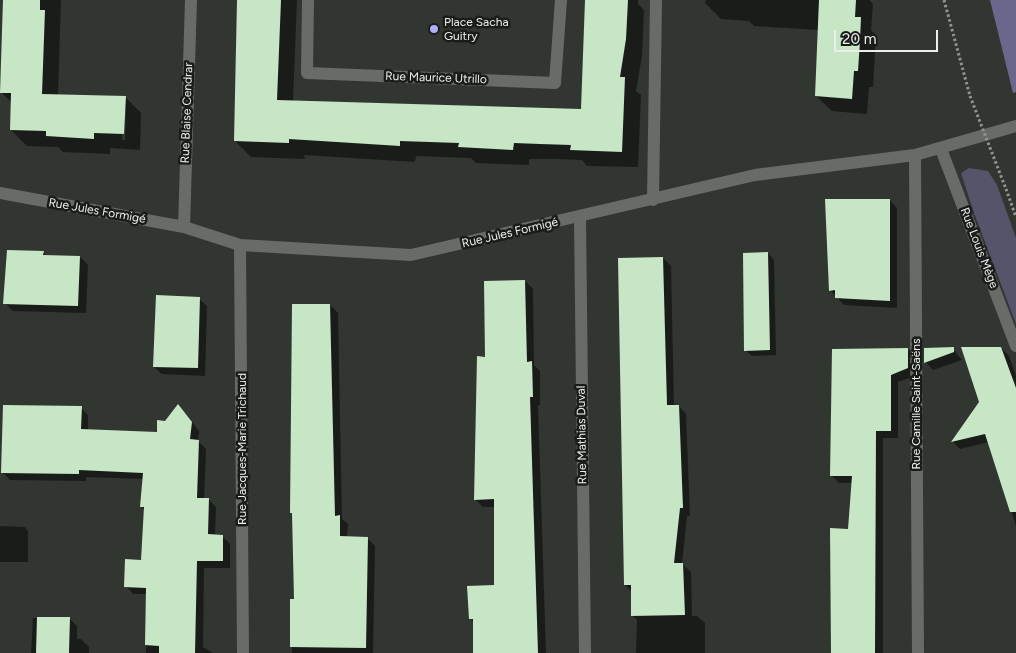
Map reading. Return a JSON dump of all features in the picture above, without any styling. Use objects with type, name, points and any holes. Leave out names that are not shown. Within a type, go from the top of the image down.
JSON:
[{"type":"street","name":"Rue Blaise Cendrar","points":[[184,226],[191,0]]},
{"type":"street","name":"Rue Maurice Utrillo","points":[[308,0],[307,73],[555,83],[561,0]]},
{"type":"street","points":[[653,200],[656,0]]},
{"type":"street","name":"Rue Jules Formigé","points":[[0,193],[184,226],[240,245],[411,256],[580,218],[755,175],[914,155],[941,149],[1016,126]]},
{"type":"street","name":"Rue Louis Mège","points":[[941,149],[1016,346]]},
{"type":"street","name":"Rue Camille Saint-Saëns","points":[[914,155],[918,653]]},
{"type":"street","name":"Rue Mathias Duval","points":[[580,218],[585,653]]},
{"type":"street","name":"Rue Jacques-Marie Trichaud","points":[[240,245],[244,653]]},
{"type":"path","points":[[944,0],[970,96],[1016,217]]},
{"type":"shaded area","points":[[990,0],[1016,0],[1016,92],[1013,93]]},
{"type":"shaded area","points":[[969,168],[988,171],[997,185],[1016,238],[1016,324],[961,173]]},
{"type":"building","points":[[3,0],[40,0],[40,10],[45,10],[42,94],[126,96],[124,134],[94,133],[94,139],[46,136],[46,131],[10,130],[11,93],[0,93]]},
{"type":"building","points":[[237,0],[281,0],[277,100],[581,109],[585,0],[628,0],[626,39],[620,77],[625,77],[622,152],[570,150],[571,145],[514,143],[513,150],[458,147],[459,143],[400,141],[400,146],[289,139],[289,143],[234,141]]},
{"type":"building","points":[[819,0],[856,0],[855,17],[861,17],[858,71],[854,71],[852,99],[815,96]]},
{"type":"building","points":[[825,199],[890,199],[890,301],[835,298],[835,290],[829,291]]},
{"type":"building","points":[[7,250],[44,251],[43,255],[80,256],[78,306],[3,304]]},
{"type":"building","points":[[768,252],[770,350],[744,351],[743,253]]},
{"type":"building","points":[[663,257],[667,405],[679,405],[683,508],[680,508],[674,563],[683,563],[685,615],[631,616],[631,585],[624,585],[618,258]]},
{"type":"building","points":[[525,280],[527,362],[532,361],[533,397],[530,397],[538,653],[473,653],[473,619],[469,619],[467,586],[494,585],[494,499],[474,500],[477,356],[485,357],[484,281]]},
{"type":"building","points":[[156,295],[200,297],[198,368],[153,367]]},
{"type":"building","points":[[292,304],[330,304],[335,516],[340,515],[340,536],[368,537],[366,648],[290,647],[290,599],[294,599],[292,513],[290,513]]},
{"type":"building","points":[[954,347],[954,352],[924,363],[924,348]]},
{"type":"building","points":[[961,347],[1001,347],[1016,388],[1016,512],[1010,512],[985,434],[951,442],[979,402]]},
{"type":"building","points":[[908,348],[908,368],[891,375],[891,431],[876,431],[875,653],[831,653],[830,528],[848,529],[852,476],[830,476],[832,349]]},
{"type":"building","points":[[178,404],[192,422],[190,439],[199,440],[197,498],[209,498],[208,534],[223,535],[223,561],[197,561],[195,653],[159,653],[159,646],[145,645],[146,588],[124,587],[125,559],[141,560],[144,507],[140,507],[143,473],[79,470],[79,474],[1,473],[3,405],[82,406],[81,429],[157,432],[157,420],[165,421]]},
{"type":"building","points":[[37,617],[70,617],[69,653],[36,653]]},
{"type":"place","name":"Place Sacha Guitry","points":[[434,29]]}]
